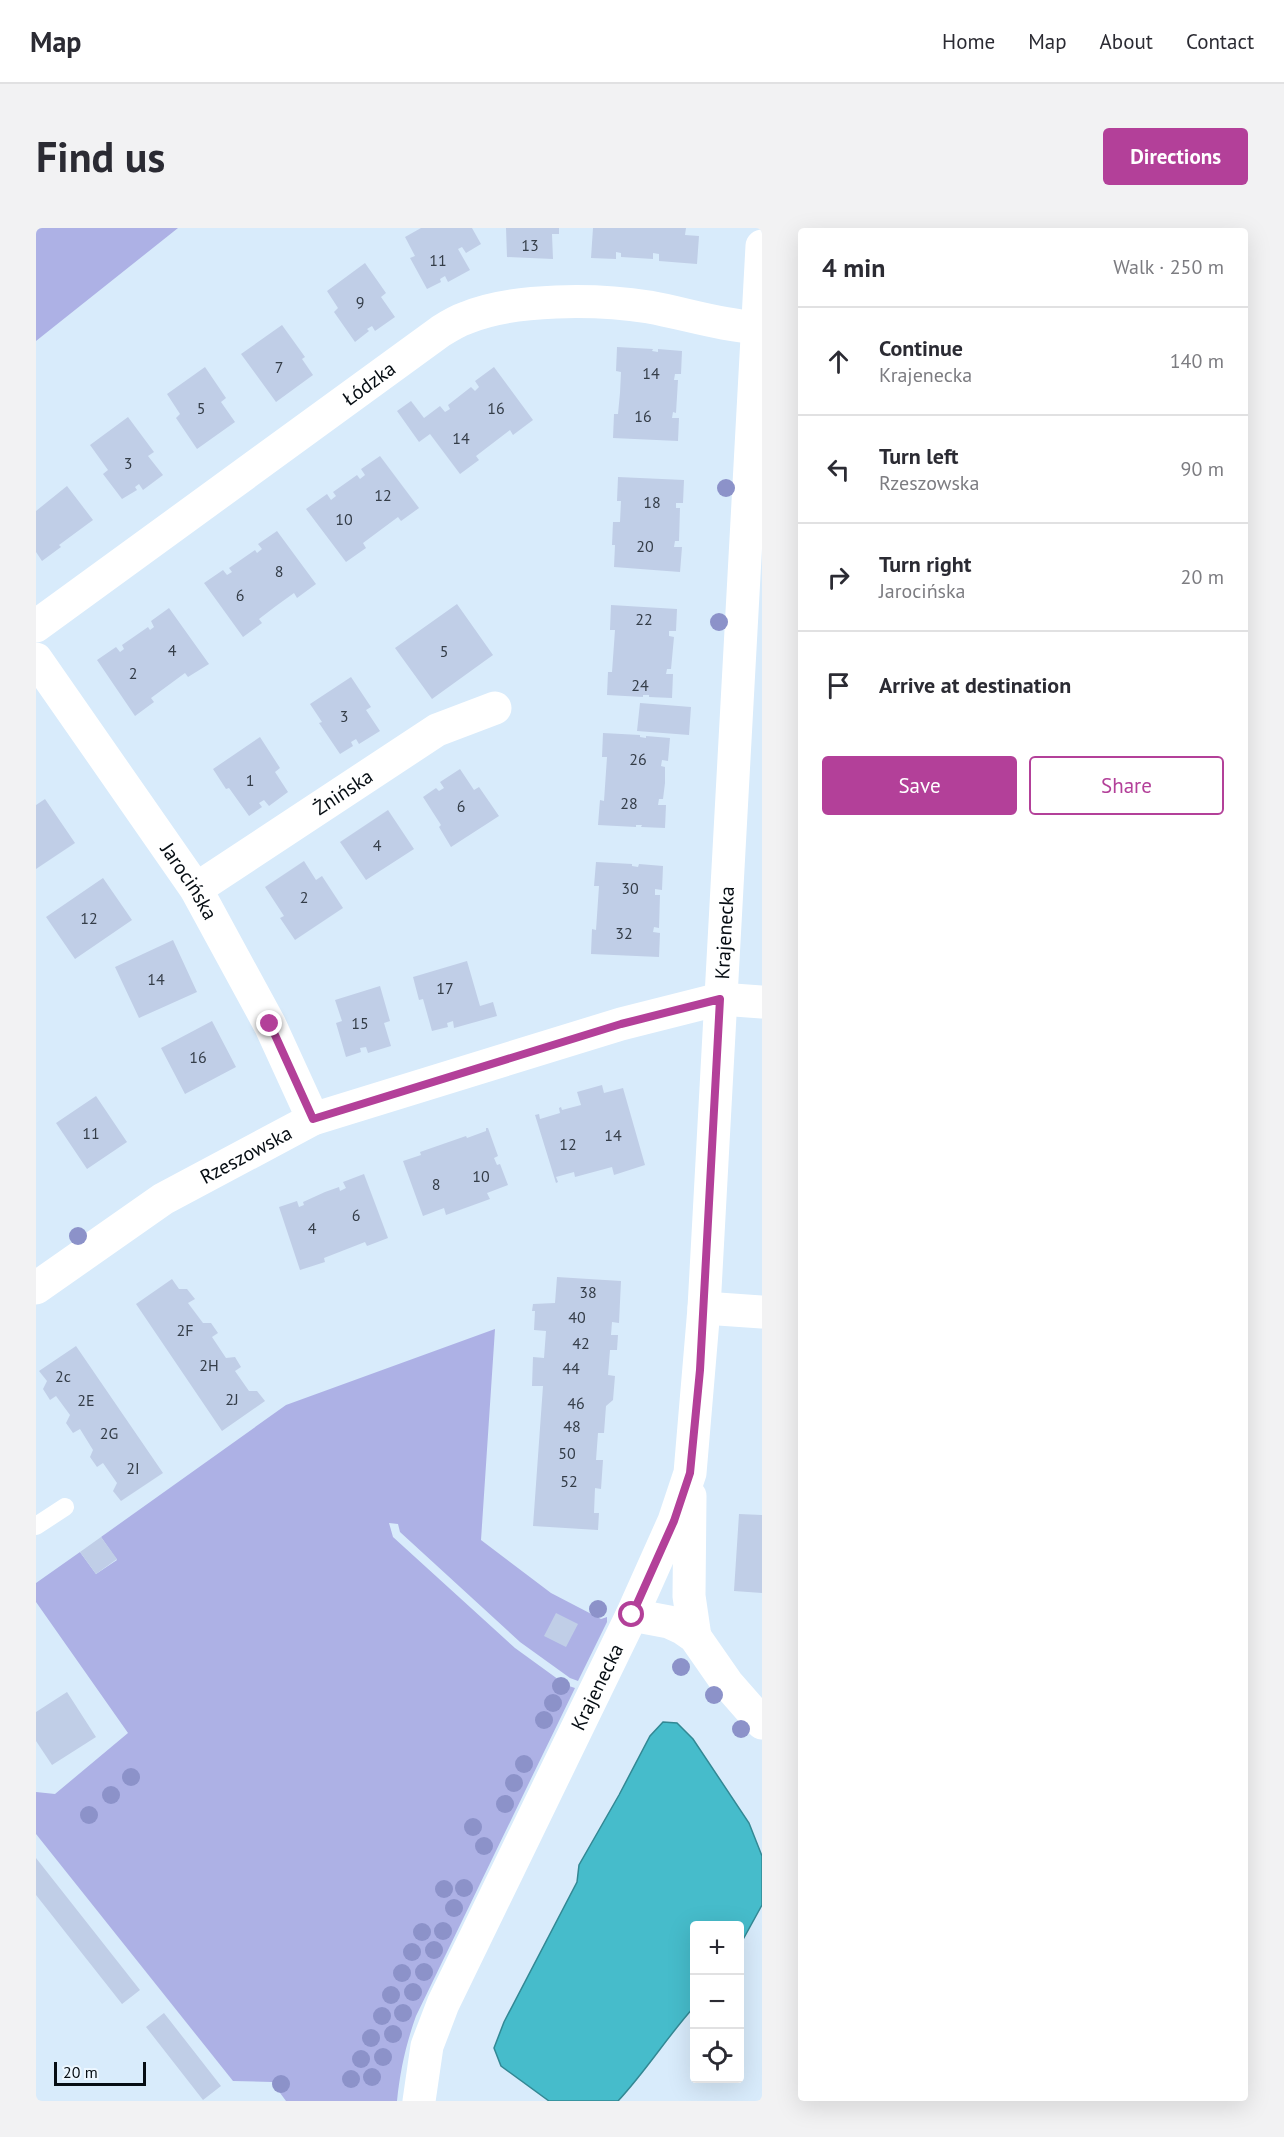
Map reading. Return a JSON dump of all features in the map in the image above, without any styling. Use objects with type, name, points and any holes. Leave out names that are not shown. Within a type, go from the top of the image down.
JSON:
[{"type":"street","name":"Krajenecka","points":[[419,2101],[427,2046],[443,2004],[632,1615],[674,1521],[690,1473],[704,1308],[720,999],[750,701],[762,246]]},
{"type":"street","name":"Łódzka","points":[[36,626],[441,331],[466,318],[495,310],[571,302],[647,307],[734,326],[760,328]]},
{"type":"street","name":"Jarocińska","points":[[36,659],[196,889],[270,1024],[313,1119]]},
{"type":"street","name":"Żnińska","points":[[196,889],[437,730],[495,708]]},
{"type":"street","name":"Rzeszowska","points":[[36,1288],[163,1199],[313,1119],[621,1024],[720,999],[762,1002]]},
{"type":"street","points":[[704,1308],[762,1312]]},
{"type":"street","points":[[690,1473],[689,1596],[694,1637]]},
{"type":"street","points":[[632,1615],[669,1622],[694,1637],[728,1683],[762,1723]]},
{"type":"lane","points":[[36,1526],[65,1507]]},
{"type":"shaded area","points":[[36,228],[178,228],[36,341]]},
{"type":"shaded area","points":[[495,1329],[481,1540],[551,1593],[601,1619],[607,1617],[607,1622],[578,1681],[570,1678],[520,1642],[400,1532],[398,1524],[389,1523],[393,1537],[515,1648],[566,1685],[575,1688],[416,2016],[404,2058],[397,2101],[286,2101],[272,2082],[233,2081],[36,1834],[36,1792],[55,1794],[128,1733],[36,1602],[36,1583],[80,1552],[96,1574],[117,1560],[101,1537],[286,1405]]},
{"type":"shaded area","points":[[663,1722],[677,1723],[693,1739],[749,1823],[762,1856],[762,1905],[744,1938],[744,1921],[690,1921],[690,2012],[618,2101],[549,2101],[501,2066],[494,2048],[504,2022],[577,1882],[579,1865],[650,1736]]},
{"type":"building","points":[[421,228],[472,228],[481,244],[466,253],[462,247],[458,249],[470,270],[448,282],[445,276],[440,279],[441,282],[427,289],[410,258],[415,256],[405,237]]},
{"type":"building","points":[[506,228],[559,228],[559,234],[552,234],[553,259],[507,257]]},
{"type":"building","points":[[593,228],[686,228],[685,235],[699,236],[697,264],[659,261],[659,254],[653,253],[653,259],[621,257],[621,253],[616,252],[616,259],[591,258]]},
{"type":"building","points":[[365,263],[386,293],[381,297],[395,317],[375,331],[372,326],[367,329],[369,331],[355,342],[334,312],[338,308],[327,291]]},
{"type":"building","points":[[282,325],[305,357],[302,359],[313,375],[276,402],[241,354]]},
{"type":"building","points":[[617,347],[653,349],[652,351],[658,352],[658,349],[682,351],[681,374],[675,374],[674,380],[678,380],[676,413],[673,412],[672,418],[679,418],[678,441],[613,438],[614,414],[618,414],[621,372],[616,371]]},
{"type":"building","points":[[205,367],[226,398],[221,402],[235,422],[197,449],[176,418],[180,414],[167,394]]},
{"type":"building","points":[[494,367],[533,420],[513,435],[510,430],[476,456],[479,460],[460,474],[430,434],[419,442],[397,411],[411,401],[424,418],[440,406],[445,412],[450,409],[448,405],[471,387],[475,391],[479,387],[475,381]]},
{"type":"building","points":[[128,417],[154,452],[148,456],[163,475],[143,490],[139,484],[135,487],[137,490],[122,499],[103,474],[108,470],[90,445]]},
{"type":"building","points":[[380,456],[419,508],[401,521],[398,517],[363,543],[366,548],[346,562],[306,509],[327,494],[331,500],[336,496],[333,492],[357,475],[360,479],[365,475],[361,469]]},
{"type":"building","points":[[618,477],[684,480],[683,503],[676,503],[676,508],[680,508],[679,541],[675,541],[674,547],[682,547],[680,572],[614,567],[613,522],[620,522],[621,501],[617,501]]},
{"type":"building","points":[[67,486],[93,520],[59,545],[61,547],[42,561],[36,552],[36,511]]},
{"type":"building","points":[[277,531],[316,584],[297,598],[294,593],[276,606],[259,619],[262,623],[243,637],[204,583],[223,570],[227,575],[232,572],[229,568],[255,550],[257,553],[262,549],[258,544]]},
{"type":"building","points":[[457,604],[493,655],[432,699],[395,648]]},
{"type":"building","points":[[611,605],[677,609],[676,631],[669,631],[669,636],[674,637],[671,669],[667,669],[666,674],[673,674],[672,698],[649,697],[649,695],[643,695],[643,697],[607,695],[608,672],[612,672],[615,630],[610,630]]},
{"type":"building","points":[[169,608],[209,664],[188,677],[185,673],[151,698],[154,702],[135,716],[97,660],[116,647],[120,652],[124,649],[122,645],[148,627],[150,630],[154,627],[151,621]]},
{"type":"building","points":[[351,677],[371,707],[366,710],[380,731],[359,744],[356,739],[351,742],[353,746],[340,754],[319,723],[322,722],[310,704]]},
{"type":"building","points":[[640,703],[691,707],[689,735],[637,731]]},
{"type":"building","points":[[603,733],[670,738],[668,761],[662,760],[661,766],[665,767],[665,783],[663,799],[659,799],[658,805],[666,805],[665,828],[641,827],[642,825],[636,825],[636,827],[598,825],[600,800],[604,801],[607,757],[602,757]]},
{"type":"building","points":[[260,737],[280,768],[275,772],[288,792],[269,806],[264,800],[259,803],[262,807],[249,816],[229,788],[226,789],[213,769]]},
{"type":"building","points":[[460,769],[474,790],[479,787],[499,816],[451,847],[439,827],[441,825],[423,797],[436,788],[439,791],[444,788],[440,782]]},
{"type":"building","points":[[45,799],[75,843],[36,869],[36,805]]},
{"type":"building","points":[[388,810],[414,849],[366,880],[340,842]]},
{"type":"building","points":[[304,861],[316,880],[322,876],[343,908],[295,940],[280,918],[284,916],[265,887]]},
{"type":"building","points":[[596,862],[632,864],[638,867],[639,864],[663,866],[662,890],[655,889],[655,895],[660,895],[659,928],[654,927],[653,932],[660,933],[659,957],[591,954],[592,929],[596,930],[599,886],[594,886]]},
{"type":"building","points":[[103,878],[132,920],[75,959],[46,917]]},
{"type":"building","points":[[173,940],[197,992],[139,1018],[115,967]]},
{"type":"building","points":[[467,961],[480,1006],[493,1002],[497,1016],[454,1028],[453,1021],[447,1023],[448,1027],[432,1031],[423,999],[419,1000],[413,977]]},
{"type":"building","points":[[380,986],[390,1021],[384,1023],[391,1046],[368,1053],[366,1047],[360,1048],[361,1052],[346,1057],[336,1023],[342,1021],[335,1000]]},
{"type":"building","points":[[212,1021],[236,1067],[185,1094],[161,1048]]},
{"type":"building","points":[[602,1085],[604,1093],[623,1088],[645,1165],[614,1175],[612,1167],[575,1177],[574,1172],[556,1177],[558,1182],[556,1183],[535,1115],[539,1114],[540,1119],[560,1113],[559,1108],[561,1107],[562,1110],[581,1105],[577,1092]]},
{"type":"building","points":[[96,1096],[127,1142],[87,1169],[56,1123]]},
{"type":"building","points":[[488,1128],[498,1156],[494,1158],[497,1165],[500,1164],[508,1185],[487,1193],[490,1199],[446,1215],[444,1208],[423,1216],[403,1161],[421,1155],[420,1152],[486,1131]]},
{"type":"building","points":[[364,1174],[388,1238],[367,1246],[365,1242],[324,1258],[325,1262],[300,1270],[279,1207],[297,1201],[299,1207],[304,1205],[303,1202],[325,1192],[339,1187],[340,1191],[346,1188],[343,1182]]},
{"type":"building","points":[[557,1277],[621,1281],[619,1323],[612,1322],[611,1335],[618,1335],[617,1350],[610,1350],[608,1375],[615,1376],[613,1400],[606,1406],[604,1433],[598,1433],[596,1460],[603,1460],[601,1489],[595,1488],[594,1513],[599,1513],[598,1530],[533,1526],[543,1386],[532,1386],[533,1357],[544,1358],[546,1331],[534,1330],[535,1311],[532,1311],[533,1304],[555,1303]]},
{"type":"building","points":[[172,1279],[179,1289],[187,1289],[195,1299],[188,1303],[203,1323],[211,1323],[218,1333],[212,1337],[226,1358],[235,1357],[241,1367],[235,1371],[249,1391],[257,1391],[265,1401],[222,1431],[136,1304]]},
{"type":"building","points":[[76,1346],[163,1473],[121,1501],[113,1491],[117,1483],[103,1463],[97,1467],[90,1457],[93,1450],[80,1429],[73,1433],[66,1423],[70,1415],[56,1396],[50,1400],[43,1389],[47,1381],[39,1371]]},
{"type":"building","points":[[739,1514],[762,1515],[762,1593],[734,1591]]},
{"type":"building","points":[[101,1537],[117,1559],[96,1574],[80,1552]]},
{"type":"building","points":[[556,1613],[578,1624],[566,1647],[544,1636]]},
{"type":"building","points":[[67,1692],[96,1737],[52,1765],[36,1741],[36,1712]]},
{"type":"building","points":[[36,1858],[140,1990],[122,2004],[36,1895]]},
{"type":"building","points":[[164,2013],[221,2086],[203,2100],[146,2027]]},
{"type":"route","points":[[270,1024],[313,1119],[621,1024],[720,999],[704,1308],[690,1473],[674,1521],[632,1615]]}]
